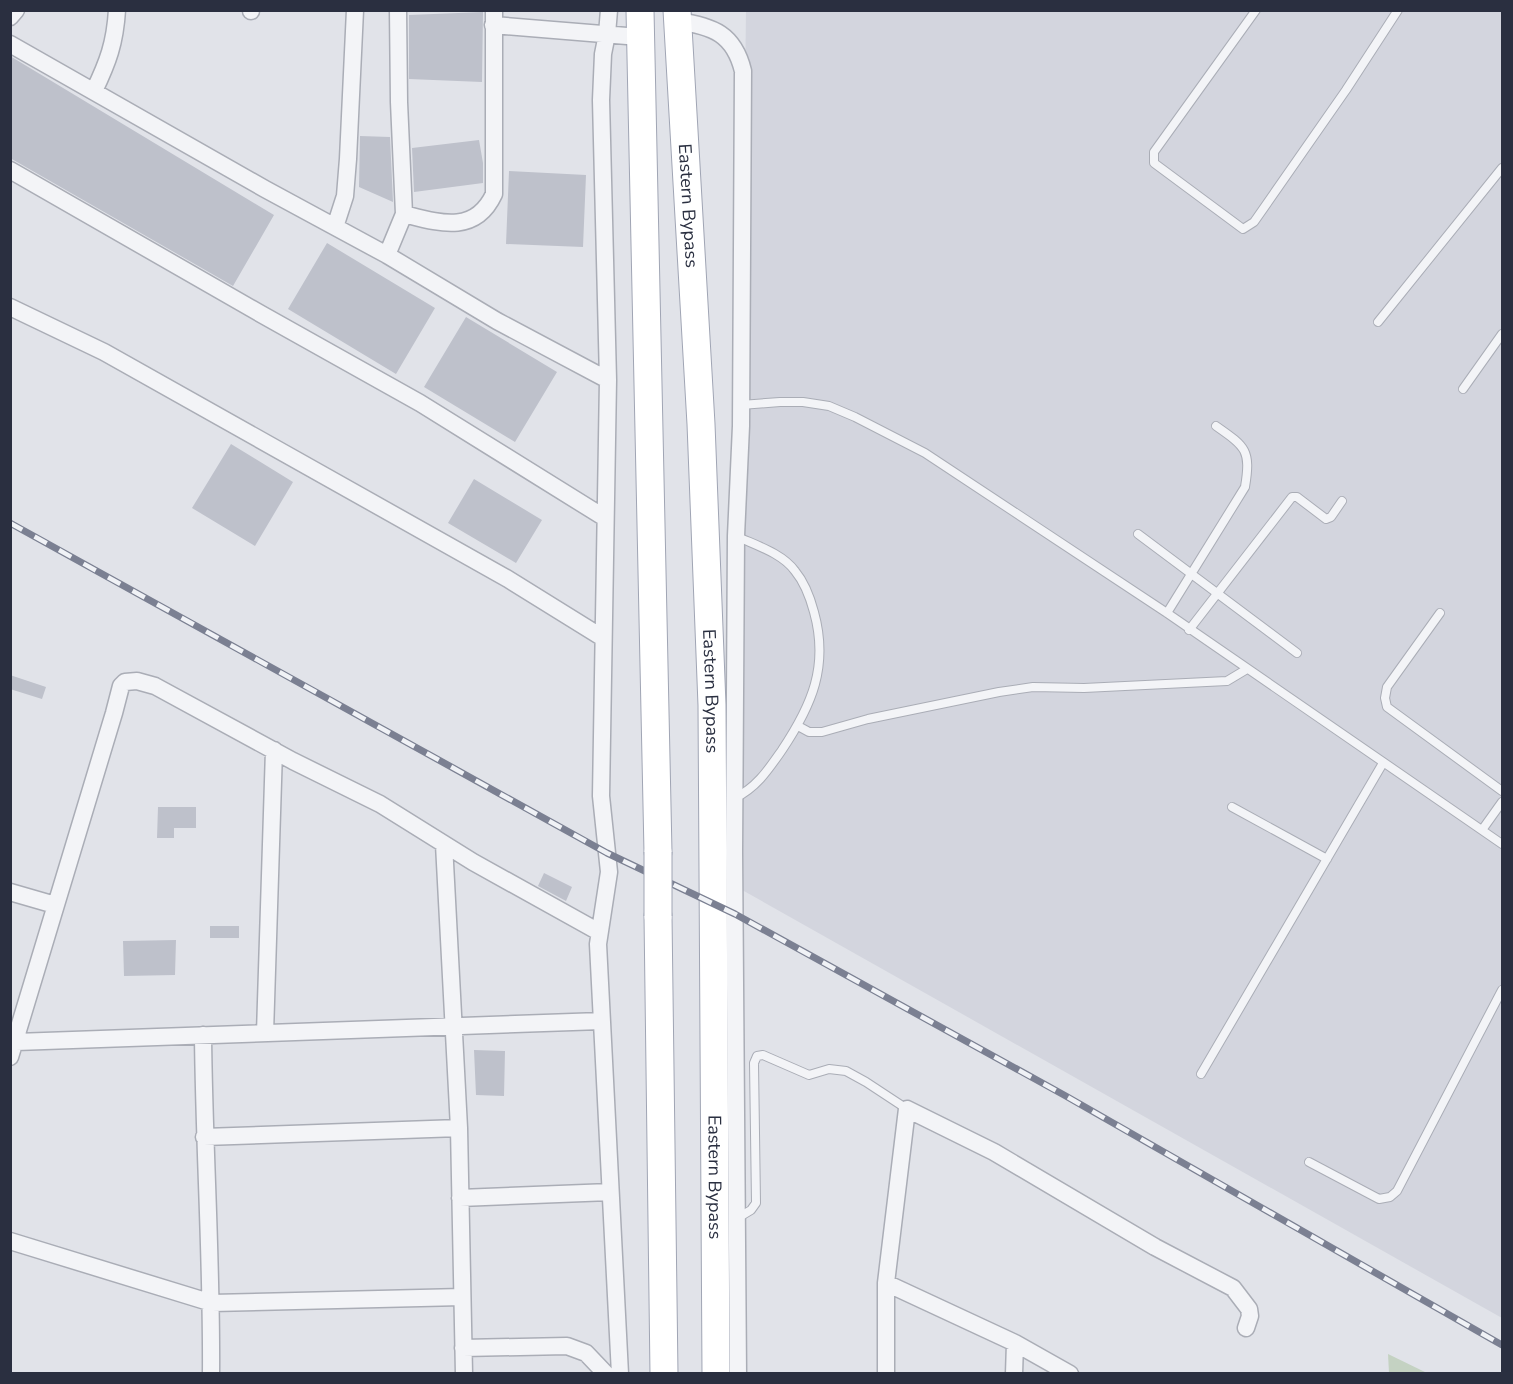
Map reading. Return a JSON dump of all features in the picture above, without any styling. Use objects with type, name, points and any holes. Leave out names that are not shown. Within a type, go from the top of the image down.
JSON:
[{"type":"main road","name":"Eastern Bypass","points":[[677,16],[701,424],[712,705],[716,1374]]},
{"type":"main road","points":[[639,24],[658,852],[664,1374]]},
{"type":"street","points":[[10,17],[16,10]]},
{"type":"street","points":[[94,91],[111,54],[116,35],[117,10]]},
{"type":"street","points":[[335,227],[345,196],[355,10]]},
{"type":"street","points":[[387,255],[404,214],[398,10]]},
{"type":"street","points":[[609,10],[603,54],[601,112],[608,380],[601,796],[609,872],[599,932],[601,1021],[620,1374]]},
{"type":"street","points":[[677,16],[722,35],[734,46],[743,71],[741,405],[736,536],[734,1004],[738,1374]]},
{"type":"street","points":[[404,214],[447,224],[467,221],[480,215],[489,204],[495,189],[494,18],[607,34],[639,24]]},
{"type":"street","points":[[10,44],[387,255],[497,321],[608,380]]},
{"type":"street","points":[[10,170],[420,403],[605,518]]},
{"type":"street","points":[[10,307],[104,352],[508,579],[603,638]]},
{"type":"street","points":[[599,932],[444,844],[380,804],[155,686],[137,681],[124,682],[12,1050],[203,1035],[601,1021]]},
{"type":"street","points":[[265,1033],[274,750]]},
{"type":"street","points":[[444,844],[459,1128],[464,1374]]},
{"type":"street","points":[[10,892],[55,905]]},
{"type":"street","points":[[203,1035],[204,1137],[212,1303],[211,1374]]},
{"type":"street","points":[[886,1374],[886,1283],[907,1109],[994,1152],[1155,1247],[1233,1288],[1249,1309],[1250,1316],[1246,1328]]},
{"type":"street","points":[[204,1137],[459,1128]]},
{"type":"street","points":[[460,1198],[610,1192]]},
{"type":"street","points":[[10,1241],[212,1303],[462,1297]]},
{"type":"street","points":[[886,1283],[1015,1343],[1070,1374]]},
{"type":"street","points":[[1014,1374],[1015,1343]]},
{"type":"street","points":[[463,1348],[567,1347],[586,1353],[606,1374]]},
{"type":"lane","points":[[1256,10],[1154,152],[1153,159],[1154,163],[1243,229],[1250,227],[1254,222],[1346,90],[1398,10]]},
{"type":"lane","points":[[1378,322],[1503,168]]},
{"type":"lane","points":[[1463,389],[1503,334]]},
{"type":"lane","points":[[741,405],[802,402],[829,406],[917,449],[962,476],[1167,613],[1503,844]]},
{"type":"lane","points":[[1167,613],[1245,487],[1248,467],[1244,449],[1216,426]]},
{"type":"lane","points":[[1189,630],[1292,498],[1297,497],[1326,519],[1331,517],[1342,501]]},
{"type":"lane","points":[[1138,534],[1297,653]]},
{"type":"lane","points":[[735,798],[746,792],[763,777],[798,726],[811,698],[820,666],[820,643],[809,596],[793,568],[776,555],[736,536]]},
{"type":"lane","points":[[1440,613],[1387,687],[1385,698],[1387,707],[1503,791]]},
{"type":"lane","points":[[798,726],[815,733],[912,710],[1033,687],[1084,688],[1227,681],[1247,669]]},
{"type":"lane","points":[[1201,1074],[1383,763]]},
{"type":"lane","points":[[1482,830],[1503,802]]},
{"type":"lane","points":[[1232,807],[1327,859]]},
{"type":"lane","points":[[1309,1161],[1379,1199],[1390,1197],[1397,1191],[1503,990]]},
{"type":"lane","points":[[735,1220],[752,1210],[756,1203],[754,1063],[757,1056],[763,1055],[809,1075],[829,1070],[846,1071],[907,1109]]},
{"type":"shaded area","points":[[746,11],[1502,11],[1502,1318],[735,886]]},
{"type":"green space","points":[[1388,1354],[1427,1373],[1389,1373]]},
{"type":"building","points":[[483,12],[482,82],[409,79],[409,15]]},
{"type":"building","points":[[10,56],[274,215],[233,286],[10,158]]},
{"type":"building","points":[[360,136],[390,137],[393,202],[359,187]]},
{"type":"building","points":[[479,140],[483,163],[483,183],[414,192],[412,148]]},
{"type":"building","points":[[509,171],[586,175],[583,247],[506,244]]},
{"type":"building","points":[[327,243],[435,308],[396,374],[288,309]]},
{"type":"building","points":[[466,317],[557,372],[515,442],[424,387]]},
{"type":"building","points":[[231,444],[293,482],[255,546],[192,508]]},
{"type":"building","points":[[474,479],[542,520],[516,563],[448,523]]},
{"type":"building","points":[[10,675],[46,687],[42,699],[10,689]]},
{"type":"building","points":[[158,807],[196,807],[196,828],[174,828],[174,838],[157,838]]},
{"type":"building","points":[[544,873],[572,887],[566,901],[538,886]]},
{"type":"building","points":[[210,926],[239,926],[239,938],[210,938]]},
{"type":"building","points":[[176,940],[175,975],[124,976],[123,941]]},
{"type":"building","points":[[474,1050],[505,1051],[504,1096],[476,1095]]},
{"type":"railway","points":[[10,523],[607,853],[735,914],[1064,1095],[1502,1345]]}]
